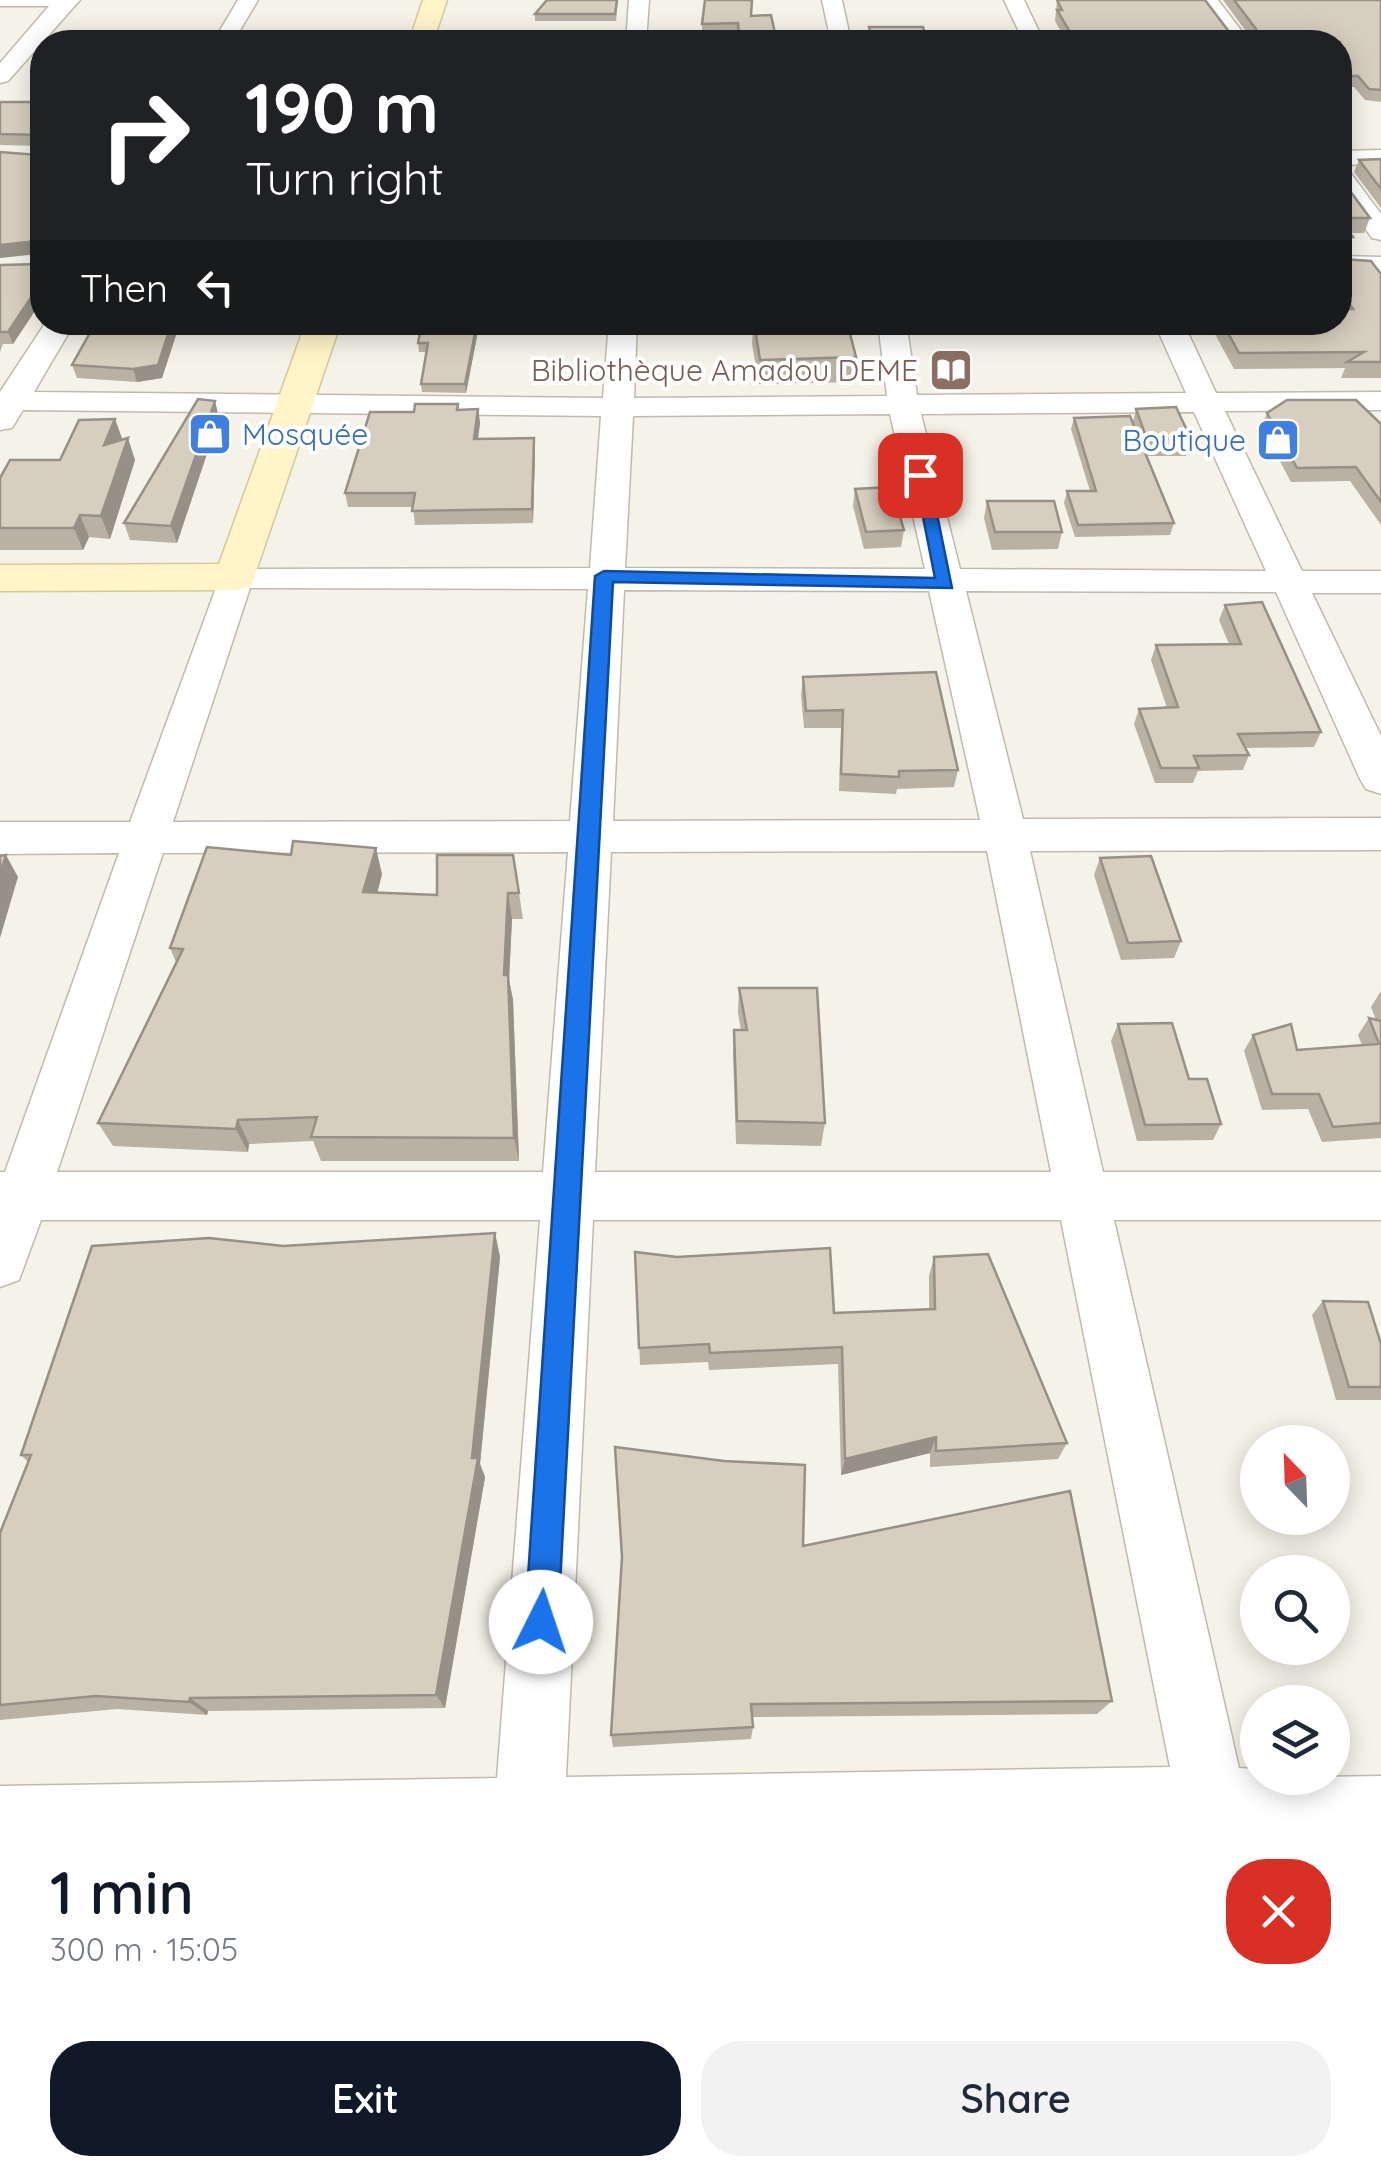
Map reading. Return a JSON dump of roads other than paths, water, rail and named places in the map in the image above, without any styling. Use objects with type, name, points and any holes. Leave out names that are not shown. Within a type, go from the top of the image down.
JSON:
[{"type":"street","points":[[0,0],[68,0]]},
{"type":"street","points":[[40,30],[68,0]]},
{"type":"street","points":[[230,30],[248,0]]},
{"type":"street","points":[[425,30],[436,0]]},
{"type":"street","points":[[637,30],[638,0]]},
{"type":"street","points":[[832,0],[838,30]]},
{"type":"street","points":[[1014,0],[1028,30]]},
{"type":"street","points":[[1208,0],[1231,30]]},
{"type":"street","points":[[1,73],[30,41]]},
{"type":"street","points":[[1,73],[30,72]]},
{"type":"street","points":[[1352,158],[1381,157]]},
{"type":"street","points":[[1352,192],[1381,232]]},
{"type":"street","points":[[1352,264],[1381,265]]},
{"type":"street","points":[[4,408],[52,335]]},
{"type":"street","points":[[0,1262],[12,1196],[147,838],[320,335]]},
{"type":"street","points":[[529,1821],[604,576],[622,335]]},
{"type":"street","points":[[894,335],[903,402],[1006,835],[1214,1814]]},
{"type":"street","points":[[1175,335],[1381,779]]},
{"type":"street","points":[[4,408],[298,400],[619,406],[1381,401]]},
{"type":"street","points":[[0,578],[604,576],[946,584],[1381,582]]},
{"type":"street","points":[[0,838],[1381,834]]},
{"type":"street","points":[[12,1196],[1381,1196]]},
{"type":"street","points":[[0,1821],[529,1821],[1381,1811]]},
{"type":"place","name":"Bibliothèque Amadou DEME","points":[[951,370]]},
{"type":"place","name":"Mosquée","points":[[210,434]]},
{"type":"place","name":"Boutique","points":[[1278,440]]}]
